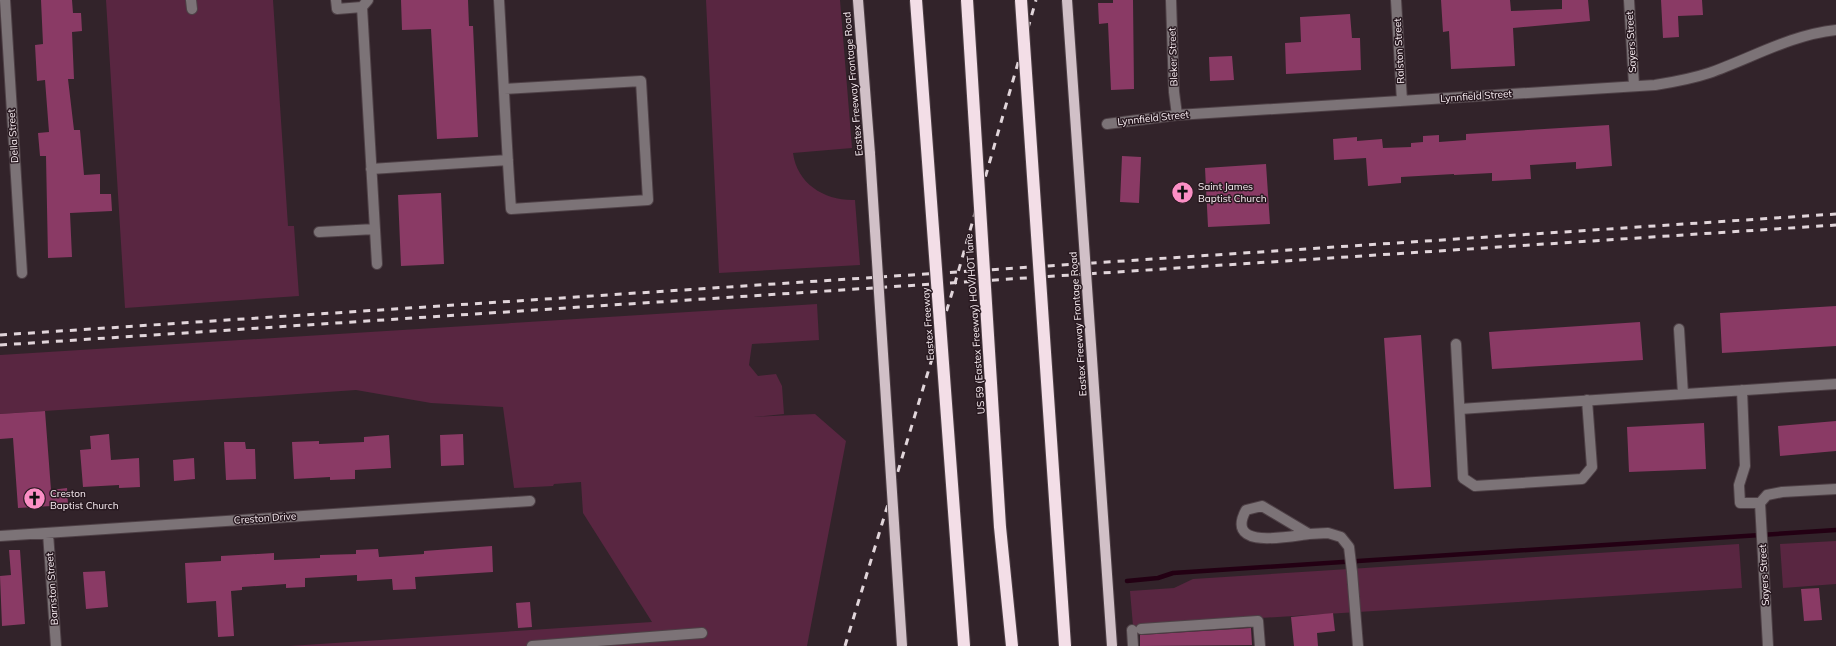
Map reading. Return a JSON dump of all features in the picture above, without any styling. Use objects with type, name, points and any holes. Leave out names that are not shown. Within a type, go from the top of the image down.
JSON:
[{"type":"highway","name":"Eastex Freeway","points":[[916,0],[964,646]]},
{"type":"highway","name":"US 59 (Eastex Freeway) HOV/HOT lane","points":[[967,0],[1000,527],[1012,646]]},
{"type":"highway","points":[[1021,0],[1065,646]]},
{"type":"main road","name":"Eastex Freeway Frontage Road","points":[[858,0],[870,154],[902,646]]},
{"type":"main road","name":"Eastex Freeway Frontage Road","points":[[1067,0],[1112,646]]},
{"type":"street","name":"Della Street","points":[[5,0],[22,273]]},
{"type":"street","points":[[336,0],[337,9],[365,4],[371,169],[377,264]]},
{"type":"street","points":[[499,0],[504,89],[508,160],[511,209],[648,200],[641,81],[504,89]]},
{"type":"street","name":"Bleker Street","points":[[1171,0],[1174,92],[1177,115]]},
{"type":"street","name":"Ralston Street","points":[[1396,0],[1402,101]]},
{"type":"street","name":"Sayers Street","points":[[1629,0],[1634,85]]},
{"type":"street","name":"Lynnfield Street","points":[[1107,124],[1177,115],[1680,82],[1709,73],[1805,35],[1836,30]]},
{"type":"street","points":[[371,169],[508,160]]},
{"type":"street","points":[[319,232],[375,229]]},
{"type":"street","points":[[1679,329],[1683,394]]},
{"type":"street","points":[[1456,344],[1463,478],[1475,486],[1582,479],[1592,467],[1588,400]]},
{"type":"street","points":[[1460,409],[1836,384]]},
{"type":"street","points":[[1742,390],[1745,466],[1739,485],[1740,503],[1760,503],[1767,495],[1782,492],[1836,489]]},
{"type":"street","name":"Creston Drive","points":[[0,536],[530,501]]},
{"type":"street","name":"Sayers Street","points":[[1760,503],[1768,646]]},
{"type":"street","points":[[1309,534],[1262,506],[1246,510],[1242,518],[1242,526],[1245,533],[1252,537],[1261,539],[1328,533],[1340,537],[1349,547],[1358,646]]},
{"type":"street","name":"Barnston Street","points":[[48,533],[56,646]]},
{"type":"street","points":[[1133,646],[1137,630],[1258,621],[1260,646]]},
{"type":"street","points":[[532,646],[702,633]]},
{"type":"shaded area","points":[[106,0],[273,0],[288,226],[294,226],[299,296],[125,308]]},
{"type":"shaded area","points":[[706,0],[840,0],[852,148],[793,153],[800,174],[806,182],[823,194],[844,200],[855,200],[860,265],[719,273]]},
{"type":"shaded area","points":[[817,304],[819,340],[752,344],[749,365],[758,376],[776,374],[782,386],[784,414],[753,417],[815,414],[846,441],[807,646],[289,646],[652,622],[583,513],[581,482],[554,484],[553,486],[514,488],[503,407],[431,403],[356,390],[0,414],[0,355]]},
{"type":"shaded area","points":[[1836,541],[1836,584],[1783,588],[1780,544]]},
{"type":"shaded area","points":[[1739,544],[1742,588],[1133,626],[1130,591],[1174,588],[1193,579]]},
{"type":"building","points":[[41,0],[72,0],[73,13],[81,13],[82,31],[72,32],[74,79],[68,79],[74,130],[80,130],[84,175],[100,174],[100,194],[111,194],[112,211],[70,213],[72,257],[48,258],[46,156],[40,156],[38,133],[49,132],[45,80],[37,81],[35,45],[43,44]]},
{"type":"building","points":[[401,0],[468,0],[469,26],[473,26],[478,137],[437,139],[431,29],[402,30]]},
{"type":"building","points":[[1113,0],[1133,0],[1134,89],[1111,90],[1108,23],[1099,24],[1098,3],[1113,3]]},
{"type":"building","points":[[1441,0],[1510,0],[1511,11],[1562,9],[1562,0],[1588,0],[1590,21],[1513,28],[1515,66],[1451,69],[1449,31],[1443,32]]},
{"type":"building","points":[[1661,0],[1702,0],[1703,15],[1678,16],[1679,37],[1663,38]]},
{"type":"building","points":[[1350,14],[1352,38],[1360,38],[1361,70],[1286,74],[1285,43],[1301,42],[1300,17]]},
{"type":"building","points":[[1232,56],[1234,80],[1210,81],[1209,57]]},
{"type":"building","points":[[1609,125],[1612,166],[1576,169],[1576,162],[1530,165],[1531,179],[1492,181],[1492,173],[1454,174],[1401,177],[1401,183],[1368,186],[1366,158],[1334,160],[1333,139],[1357,137],[1357,141],[1382,139],[1383,148],[1411,147],[1411,143],[1423,142],[1423,136],[1439,135],[1439,142],[1466,140],[1466,134]]},
{"type":"building","points":[[1122,156],[1141,157],[1139,203],[1120,202]]},
{"type":"building","points":[[1266,164],[1270,224],[1208,227],[1205,168]]},
{"type":"building","points":[[441,193],[444,264],[401,266],[398,195]]},
{"type":"building","points":[[1836,306],[1836,346],[1722,353],[1720,313]]},
{"type":"building","points":[[1640,322],[1643,360],[1492,369],[1489,332]]},
{"type":"building","points":[[1421,335],[1431,487],[1394,489],[1384,338]]},
{"type":"building","points":[[45,411],[51,490],[67,488],[68,505],[18,508],[13,438],[0,439],[0,414]]},
{"type":"building","points":[[1836,421],[1836,451],[1780,456],[1778,426]]},
{"type":"building","points":[[1704,423],[1706,469],[1629,472],[1627,427]]},
{"type":"building","points":[[109,434],[111,460],[139,458],[140,487],[119,488],[119,485],[83,487],[80,450],[91,449],[90,436]]},
{"type":"building","points":[[463,434],[464,465],[441,466],[440,435]]},
{"type":"building","points":[[389,435],[391,468],[355,470],[355,479],[330,480],[330,477],[294,479],[292,442],[319,441],[319,444],[364,442],[364,437]]},
{"type":"building","points":[[224,442],[245,442],[246,449],[255,449],[256,479],[226,480]]},
{"type":"building","points":[[194,458],[195,479],[174,481],[173,460]]},
{"type":"building","points":[[492,546],[493,572],[415,577],[416,589],[393,590],[392,579],[357,581],[357,575],[305,578],[305,587],[286,588],[286,584],[242,587],[242,590],[231,591],[234,636],[218,637],[216,601],[187,603],[185,563],[221,561],[221,556],[274,553],[274,560],[320,558],[320,555],[356,554],[356,550],[378,549],[379,557],[424,554],[424,551]]},
{"type":"building","points":[[9,550],[20,550],[25,624],[2,626],[0,576],[11,575]]},
{"type":"building","points":[[105,571],[108,607],[86,609],[83,572]]},
{"type":"building","points":[[1819,588],[1822,620],[1804,621],[1801,589]]},
{"type":"building","points":[[530,602],[532,627],[518,628],[516,603]]},
{"type":"building","points":[[1333,613],[1335,631],[1317,633],[1318,646],[1294,646],[1291,617]]},
{"type":"building","points":[[1251,628],[1252,645],[1140,646],[1140,635]]},
{"type":"waterway","points":[[1127,581],[1158,578],[1173,573],[1836,530]]},
{"type":"railway","points":[[845,646],[955,283],[1036,0]]},
{"type":"railway","points":[[0,335],[1836,214]]},
{"type":"railway","points":[[0,345],[1836,225]]},
{"type":"place","name":"Saint James Baptist Church","points":[[1182,192]]},
{"type":"place","name":"Creston Baptist Church","points":[[34,499]]}]
